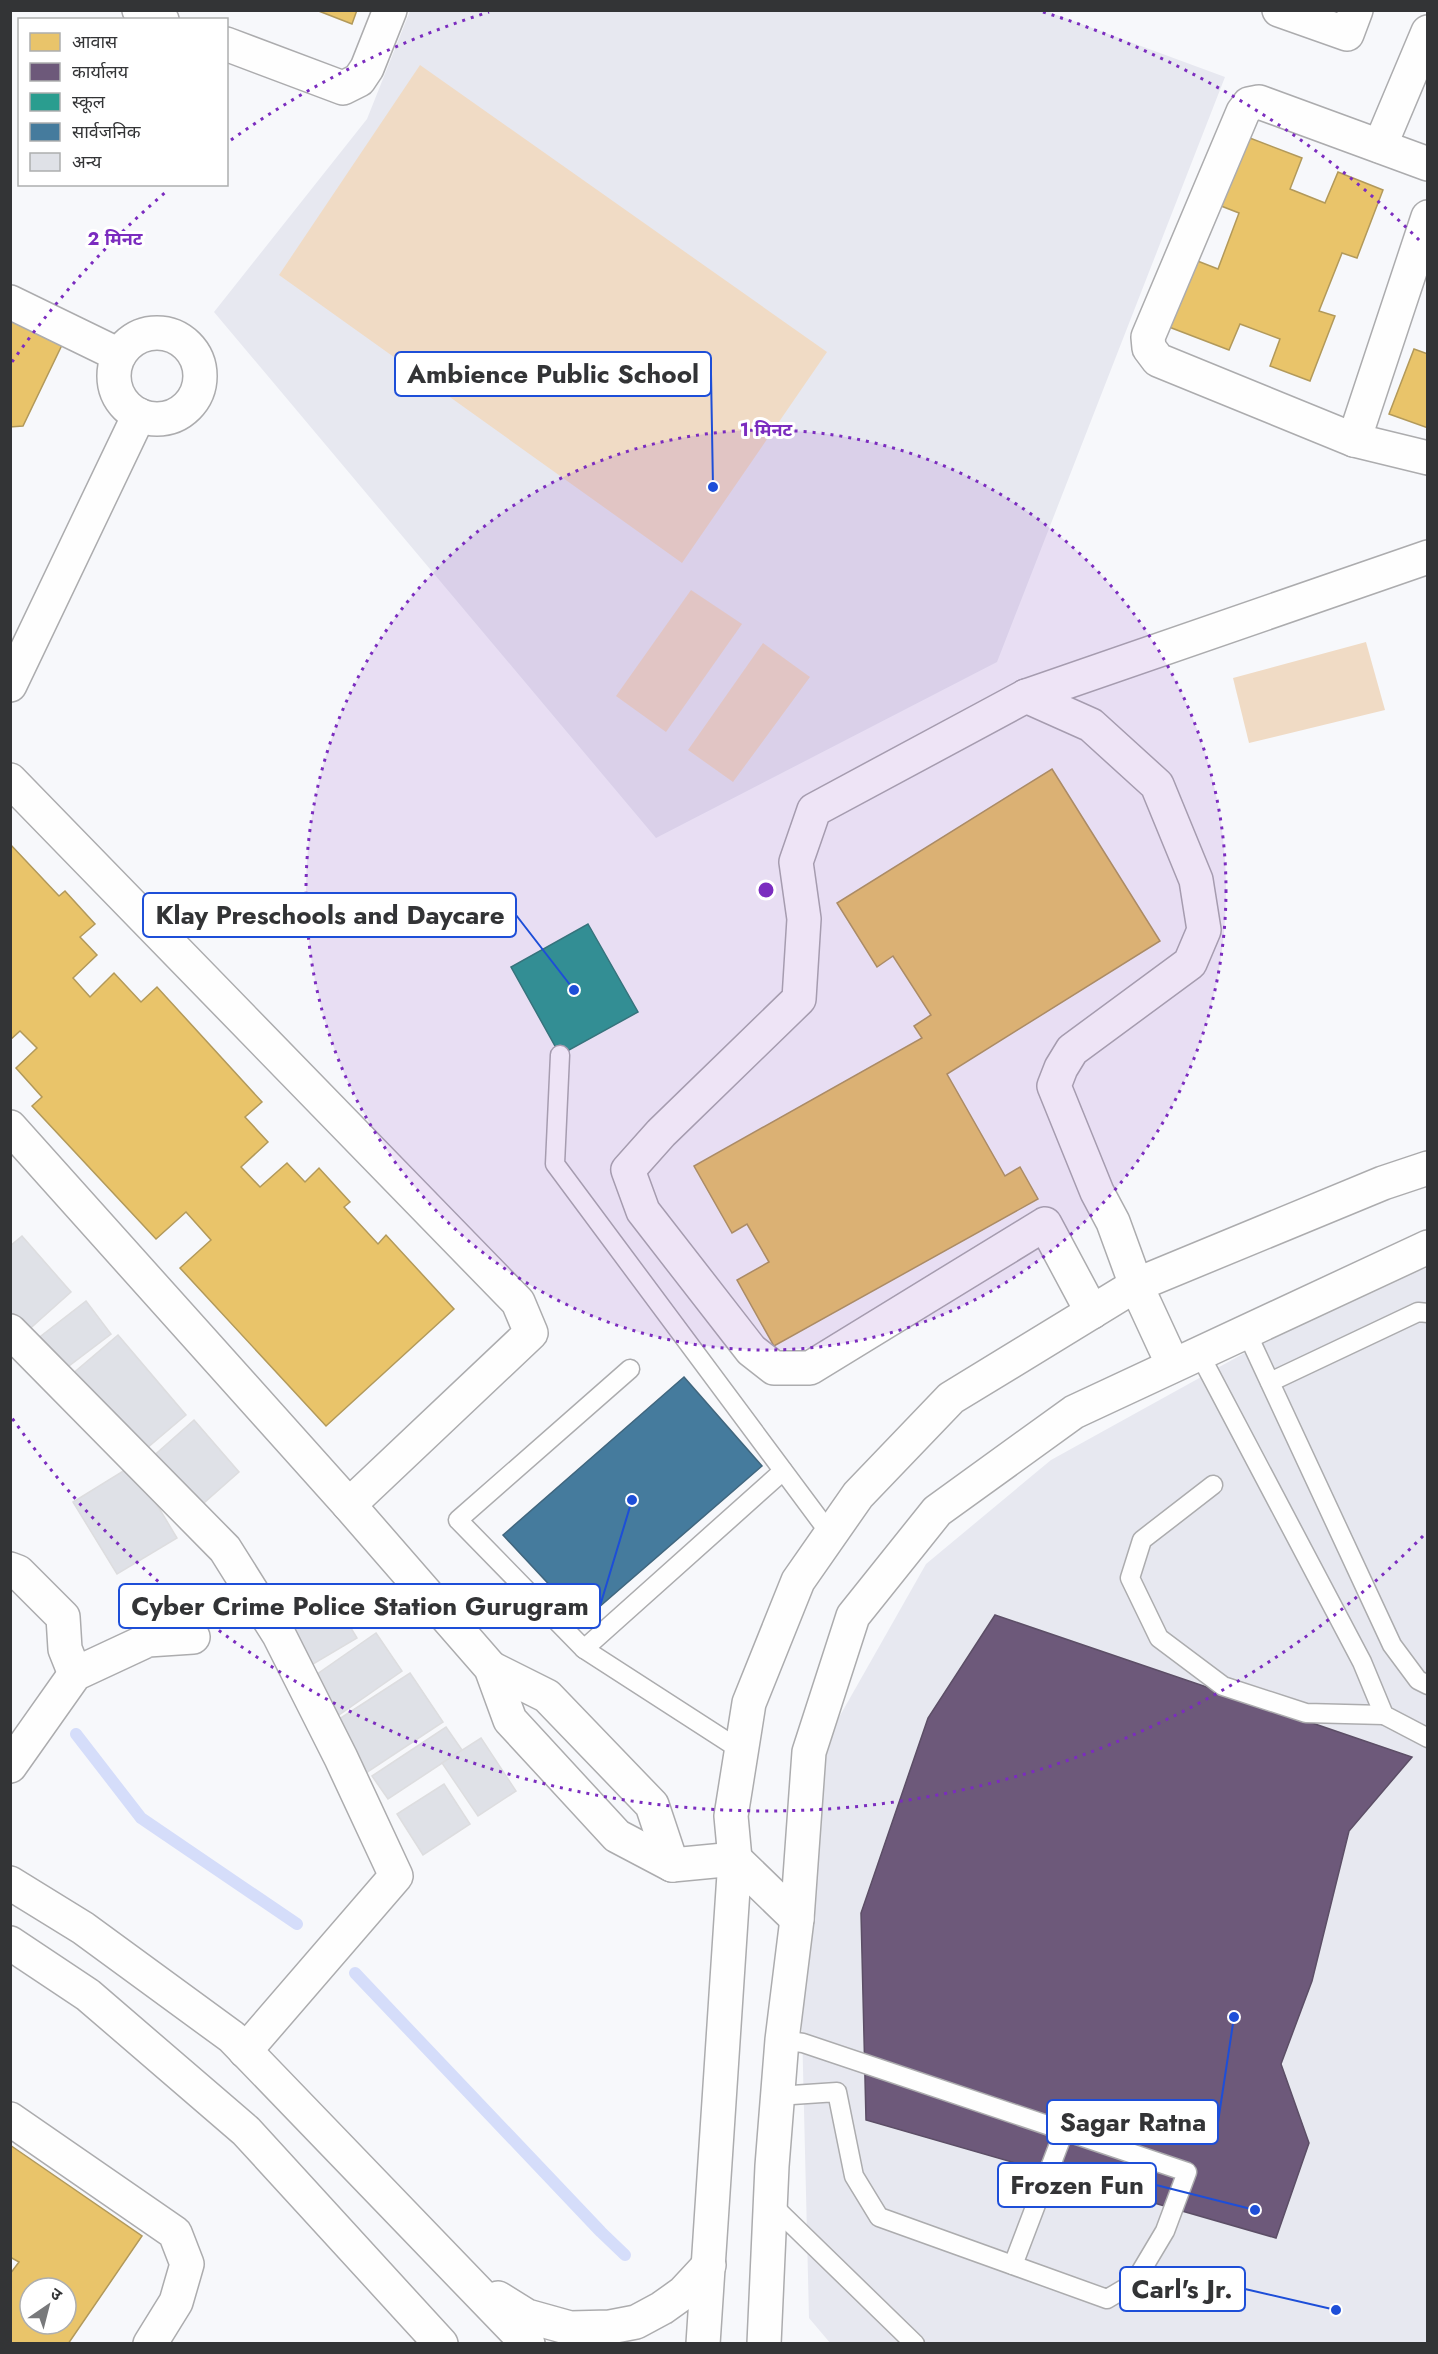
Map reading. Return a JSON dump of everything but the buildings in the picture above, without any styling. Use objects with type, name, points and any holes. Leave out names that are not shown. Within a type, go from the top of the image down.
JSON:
[{"type":"street","points":[[139,10],[157,18]]},
{"type":"street","points":[[228,45],[343,88],[359,80],[367,68],[390,10]]},
{"type":"street","points":[[1279,10],[1347,34],[1356,10]]},
{"type":"street","points":[[1380,146],[1428,32]]},
{"type":"street","points":[[1428,164],[1259,102],[1249,104],[1243,112],[1148,337],[1149,348],[1158,360],[1354,440],[1428,458]]},
{"type":"street","points":[[1354,440],[1428,217]]},
{"type":"street","points":[[10,302],[119,355]]},
{"type":"street","points":[[154,332],[168,333],[182,340],[192,349],[199,363],[201,376],[198,391],[191,403],[180,413],[167,418],[153,419],[139,415],[127,408],[119,396],[114,382],[114,368],[119,355],[128,343],[140,335],[154,332]]},
{"type":"street","points":[[10,686],[139,415]]},
{"type":"street","points":[[1092,1312],[1045,1224],[810,1368],[774,1368],[752,1350],[643,1210],[628,1170],[661,1133],[799,999],[804,919],[796,862],[814,810],[1026,696],[1428,557]]},
{"type":"street","points":[[1026,696],[1091,725],[1157,784],[1196,880],[1204,930],[1190,963],[1072,1050],[1054,1086],[1098,1192],[1113,1222],[1136,1285],[1186,1359]]},
{"type":"street","points":[[10,780],[518,1302],[531,1333],[349,1505]]},
{"type":"street","points":[[10,1127],[349,1505],[491,1668],[510,1720],[617,1836],[672,1865],[735,1859],[797,1919]]},
{"type":"street","points":[[703,2343],[735,1859],[731,1816],[749,1703],[798,1581],[858,1495],[951,1398],[1136,1285],[1383,1183],[1428,1168]]},
{"type":"street","points":[[764,2343],[777,2096],[797,1919],[809,1752],[853,1616],[937,1510],[1074,1412],[1428,1247]]},
{"type":"street","points":[[10,1331],[225,1549],[279,1635],[341,1758],[396,1876],[246,2051]]},
{"type":"street","points":[[10,1569],[18,1572],[63,1617],[65,1649],[75,1674]]},
{"type":"street","points":[[10,1766],[75,1674],[148,1640],[193,1637]]},
{"type":"street","points":[[491,1668],[548,1696],[652,1806],[672,1865]]},
{"type":"street","points":[[10,1883],[83,1928],[232,2037],[528,2343]]},
{"type":"street","points":[[10,1943],[88,1995],[246,2131],[441,2343]]},
{"type":"street","points":[[10,2119],[175,2233],[187,2264],[176,2302],[150,2343]]},
{"type":"street","points":[[461,2274],[527,2316],[570,2328],[610,2327],[636,2322],[662,2308],[683,2294],[709,2265]]},
{"type":"lane","points":[[560,1055],[555,1164],[831,1535]]},
{"type":"lane","points":[[1270,1382],[1418,1312],[1428,1313]]},
{"type":"lane","points":[[1246,1330],[1392,1645],[1418,1680],[1428,1685]]},
{"type":"lane","points":[[1186,1359],[1362,1662],[1384,1715]]},
{"type":"lane","points":[[630,1369],[458,1520],[584,1648],[742,1751]]},
{"type":"lane","points":[[584,1648],[783,1471]]},
{"type":"lane","points":[[1213,1485],[1142,1540],[1130,1578],[1159,1638],[1223,1686],[1306,1713],[1384,1715],[1428,1738]]},
{"type":"lane","points":[[777,2096],[837,2092],[854,2176],[879,2217],[1107,2299],[1134,2283],[1168,2221],[1187,2172],[803,2043],[782,2040]]},
{"type":"lane","points":[[1012,2265],[1065,2131]]},
{"type":"lane","points":[[770,2203],[915,2343]]},
{"type":"shaded area","points":[[410,11],[1046,11],[1225,77],[997,662],[656,838],[214,312],[367,119]]},
{"type":"shaded area","points":[[420,65],[827,352],[682,563],[279,275]]},
{"type":"shaded area","points":[[691,590],[742,624],[666,732],[616,696]]},
{"type":"shaded area","points":[[1366,642],[1385,710],[1249,743],[1233,678]]},
{"type":"shaded area","points":[[763,643],[810,677],[733,782],[688,750]]},
{"type":"shaded area","points":[[1427,1268],[1427,2343],[831,2344],[809,2318],[800,1944],[829,1735],[926,1564],[1051,1460],[1250,1350],[1378,1285]]},
{"type":"waterway","points":[[76,1734],[141,1818],[297,1924]]},
{"type":"waterway","points":[[355,1973],[625,2255]]},
{"type":"place","name":"Ambience Public School","points":[[713,487]]},
{"type":"place","name":"Klay Preschools and Daycare","points":[[574,990]]},
{"type":"place","name":"Cyber Crime Police Station Gurugram","points":[[632,1500]]},
{"type":"place","name":"Sagar Ratna","points":[[1234,2017]]},
{"type":"place","name":"Frozen Fun","points":[[1255,2210]]},
{"type":"place","name":"Carl's Jr.","points":[[1336,2310]]}]
